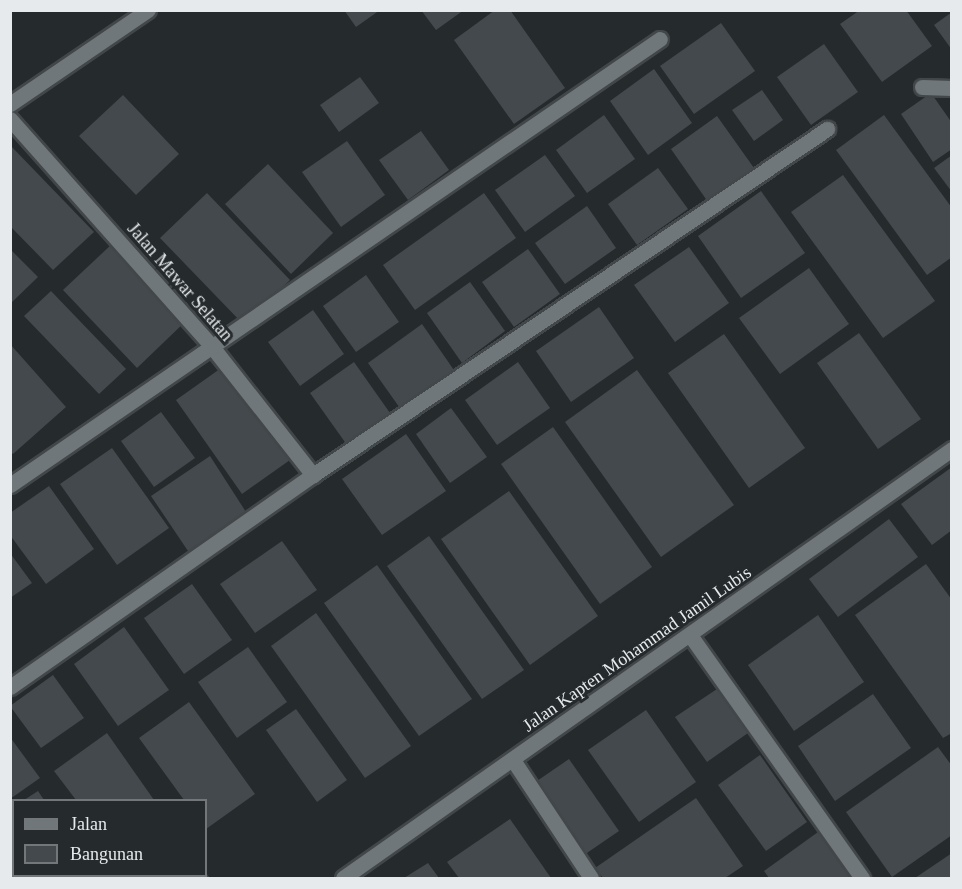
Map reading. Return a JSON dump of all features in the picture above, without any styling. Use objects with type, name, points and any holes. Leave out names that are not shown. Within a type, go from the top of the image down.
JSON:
[{"type":"street","points":[[10,104],[148,10]]},
{"type":"street","points":[[10,485],[213,348],[660,39]]},
{"type":"street","points":[[922,87],[951,88]]},
{"type":"street","name":"Jalan Mawar Selatan","points":[[10,119],[213,348],[313,475]]},
{"type":"street","points":[[10,687],[313,475],[827,129]]},
{"type":"street","name":"Jalan Kapten Mohammad Jamil Lubis","points":[[343,879],[951,449]]},
{"type":"street","points":[[690,635],[862,879]]},
{"type":"street","points":[[513,760],[591,879]]},
{"type":"building","points":[[344,10],[380,10],[356,27]]},
{"type":"building","points":[[421,10],[464,10],[436,30]]},
{"type":"building","points":[[495,10],[510,10],[565,88],[514,124],[454,40]]},
{"type":"building","points":[[860,10],[906,10],[932,46],[882,82],[840,24]]},
{"type":"building","points":[[952,12],[952,50],[934,25]]},
{"type":"building","points":[[721,23],[755,71],[694,114],[660,66]]},
{"type":"building","points":[[824,44],[858,92],[811,125],[777,77]]},
{"type":"building","points":[[654,69],[692,123],[648,155],[610,101]]},
{"type":"building","points":[[360,77],[379,103],[339,132],[320,105]]},
{"type":"building","points":[[762,90],[783,120],[754,141],[732,110]]},
{"type":"building","points":[[931,93],[952,123],[952,149],[933,162],[901,114]]},
{"type":"building","points":[[123,95],[179,154],[136,195],[79,136]]},
{"type":"building","points":[[604,115],[635,159],[587,193],[556,150]]},
{"type":"building","points":[[884,115],[952,208],[952,257],[927,275],[836,150]]},
{"type":"building","points":[[717,116],[754,168],[708,202],[671,149]]},
{"type":"building","points":[[421,131],[449,170],[408,200],[379,160]]},
{"type":"building","points":[[347,141],[385,195],[341,227],[302,172]]},
{"type":"building","points":[[10,145],[94,232],[53,270],[10,226]]},
{"type":"building","points":[[545,155],[575,196],[525,232],[495,190]]},
{"type":"building","points":[[952,155],[952,192],[934,168]]},
{"type":"building","points":[[268,164],[333,233],[291,274],[225,204]]},
{"type":"building","points":[[658,168],[688,209],[637,245],[608,204]]},
{"type":"building","points":[[843,175],[935,301],[883,338],[791,212]]},
{"type":"building","points":[[761,191],[805,253],[741,298],[698,236]]},
{"type":"building","points":[[207,193],[290,280],[243,324],[160,238]]},
{"type":"building","points":[[484,193],[516,238],[415,310],[383,265]]},
{"type":"building","points":[[587,206],[616,248],[565,284],[535,243]]},
{"type":"building","points":[[113,243],[187,320],[137,368],[63,290]]},
{"type":"building","points":[[689,247],[729,303],[675,342],[634,285]]},
{"type":"building","points":[[10,249],[38,277],[10,304]]},
{"type":"building","points":[[528,249],[560,294],[514,327],[482,282]]},
{"type":"building","points":[[809,268],[849,324],[780,374],[739,318]]},
{"type":"building","points":[[366,275],[399,322],[356,352],[323,306]]},
{"type":"building","points":[[470,282],[505,331],[462,363],[427,313]]},
{"type":"building","points":[[51,291],[126,369],[99,394],[24,316]]},
{"type":"building","points":[[599,307],[634,358],[571,402],[536,351]]},
{"type":"building","points":[[313,310],[344,354],[300,386],[268,342]]},
{"type":"building","points":[[422,324],[456,373],[402,411],[368,363]]},
{"type":"building","points":[[859,333],[921,419],[878,449],[817,363]]},
{"type":"building","points":[[724,334],[805,448],[749,488],[668,373]]},
{"type":"building","points":[[10,344],[66,407],[13,454],[10,451]]},
{"type":"building","points":[[354,362],[390,413],[347,445],[310,393]]},
{"type":"building","points":[[518,362],[550,408],[497,445],[465,400]]},
{"type":"building","points":[[224,366],[290,460],[242,494],[176,400]]},
{"type":"building","points":[[637,370],[734,505],[661,557],[565,422]]},
{"type":"building","points":[[451,408],[487,457],[450,483],[416,434]]},
{"type":"building","points":[[161,412],[195,458],[154,487],[121,441]]},
{"type":"building","points":[[553,427],[652,567],[600,604],[501,464]]},
{"type":"building","points":[[406,434],[446,491],[382,535],[342,479]]},
{"type":"building","points":[[112,448],[169,528],[117,565],[60,484]]},
{"type":"building","points":[[210,456],[246,512],[188,551],[151,496]]},
{"type":"building","points":[[952,467],[952,530],[932,545],[901,504]]},
{"type":"building","points":[[49,486],[94,549],[46,584],[10,535],[10,513]]},
{"type":"building","points":[[509,491],[598,616],[530,665],[441,539]]},
{"type":"building","points":[[889,519],[918,557],[838,617],[809,579]]},
{"type":"building","points":[[429,536],[524,670],[482,699],[387,566]]},
{"type":"building","points":[[282,541],[317,590],[255,633],[220,584]]},
{"type":"building","points":[[10,553],[32,583],[10,598]]},
{"type":"building","points":[[926,564],[952,600],[952,733],[943,738],[855,615]]},
{"type":"building","points":[[377,565],[472,699],[419,736],[324,603]]},
{"type":"building","points":[[192,584],[232,640],[184,674],[144,618]]},
{"type":"building","points":[[316,613],[411,746],[365,778],[271,646]]},
{"type":"building","points":[[818,615],[864,682],[794,731],[748,665]]},
{"type":"building","points":[[124,627],[169,690],[118,726],[74,664]]},
{"type":"building","points":[[248,647],[287,702],[237,738],[198,682]]},
{"type":"building","points":[[53,675],[84,718],[41,748],[10,706]]},
{"type":"building","points":[[717,689],[748,733],[707,762],[675,717]]},
{"type":"building","points":[[873,694],[911,748],[835,801],[798,746]]},
{"type":"building","points":[[189,702],[255,794],[207,828],[207,799],[183,799],[139,738]]},
{"type":"building","points":[[296,709],[347,780],[317,802],[266,730]]},
{"type":"building","points":[[646,710],[696,782],[639,822],[588,750]]},
{"type":"building","points":[[107,733],[153,799],[75,799],[54,771]]},
{"type":"building","points":[[10,737],[40,778],[10,799]]},
{"type":"building","points":[[938,747],[952,766],[952,835],[892,877],[846,812]]},
{"type":"building","points":[[760,755],[807,822],[766,851],[718,785]]},
{"type":"building","points":[[569,759],[619,831],[584,855],[534,783]]},
{"type":"building","points":[[38,791],[43,799],[26,799]]},
{"type":"building","points":[[696,798],[743,866],[725,878],[603,878],[595,868]]},
{"type":"building","points":[[510,819],[551,878],[459,878],[447,862]]},
{"type":"building","points":[[818,832],[850,878],[769,878],[764,871]]},
{"type":"building","points":[[952,853],[952,878],[915,878]]},
{"type":"building","points":[[428,863],[439,878],[404,878]]},
{"type":"building","points":[[207,874],[210,878],[170,877],[207,877]]},
{"type":"building","points":[[36,877],[100,878],[37,878]]}]
